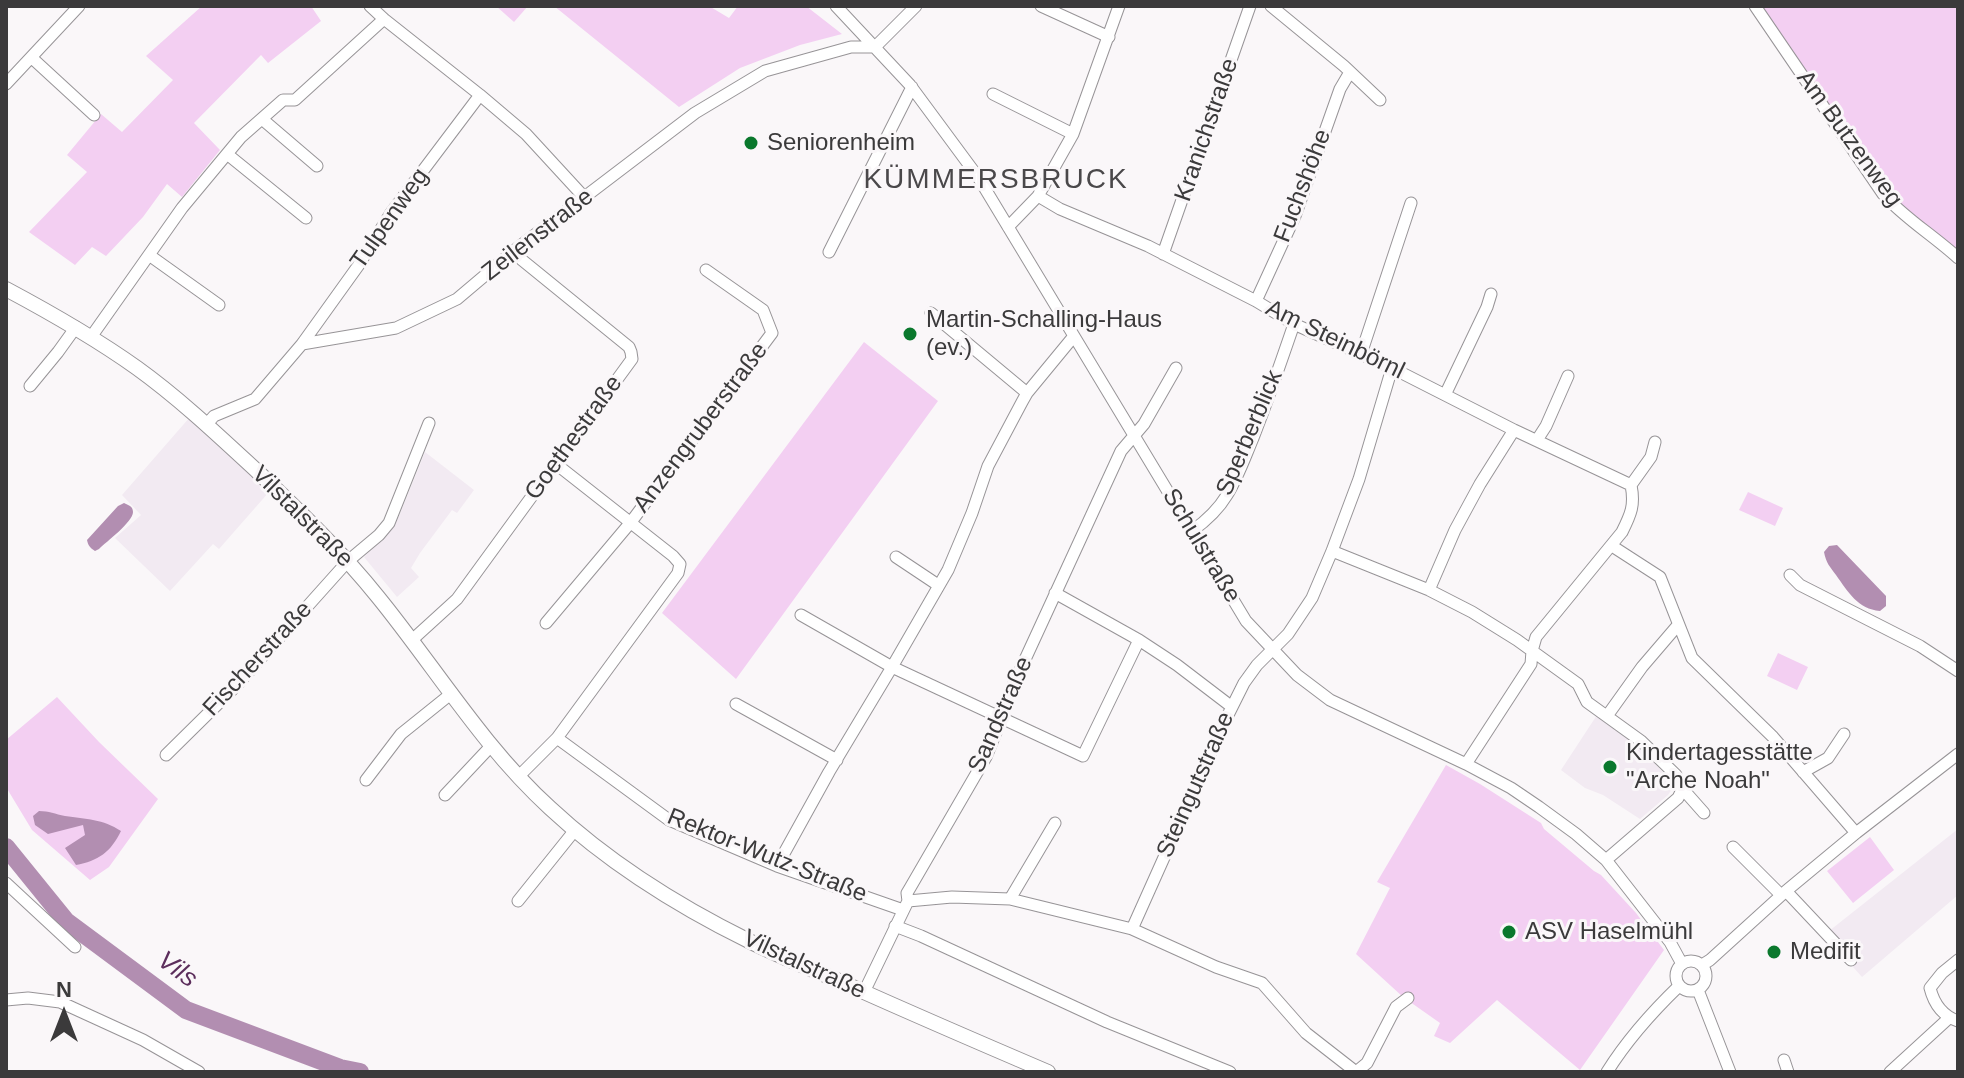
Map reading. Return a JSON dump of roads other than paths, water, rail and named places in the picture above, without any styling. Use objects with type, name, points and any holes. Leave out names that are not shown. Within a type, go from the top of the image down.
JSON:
[{"type":"main road","name":"Vilstalstraße","points":[[6,289],[76,327],[138,369],[183,404],[303,515],[348,561],[492,745],[550,808],[575,830],[659,891],[750,942],[1048,1072]]},
{"type":"street","points":[[6,84],[79,6]]},
{"type":"street","points":[[370,6],[526,134],[584,197]]},
{"type":"street","name":"Schulstraße","points":[[836,6],[912,87],[978,177],[1246,621],[1297,675],[1330,700],[1466,764],[1539,807],[1606,860],[1670,942],[1682,964]]},
{"type":"street","points":[[875,47],[916,6]]},
{"type":"street","points":[[1041,6],[1109,37]]},
{"type":"street","points":[[1008,227],[1038,196],[1073,134],[1119,6]]},
{"type":"street","name":"Kranichstraße","points":[[1163,254],[1250,6]]},
{"type":"street","points":[[1271,6],[1380,100]]},
{"type":"street","name":"Am Butzenweg","points":[[1755,6],[1883,194],[1958,258]]},
{"type":"street","points":[[91,337],[182,208],[241,137],[283,100],[295,100],[384,19]]},
{"type":"street","name":"Zeilenstraße","points":[[302,344],[396,328],[457,299],[514,251],[695,113],[765,71],[851,47],[875,47]]},
{"type":"street","points":[[32,58],[94,115]]},
{"type":"street","name":"Fuchshöhe","points":[[1256,301],[1295,216],[1340,89],[1350,72]]},
{"type":"street","points":[[829,252],[912,87]]},
{"type":"street","points":[[993,94],[1073,134]]},
{"type":"street","name":"Tulpenweg","points":[[302,344],[358,266],[391,213],[480,95]]},
{"type":"street","points":[[262,119],[317,166]]},
{"type":"street","points":[[227,154],[306,218]]},
{"type":"street","name":"Am Steinbörnl","points":[[1038,196],[1060,209],[1163,254],[1294,324],[1392,368],[1631,485]]},
{"type":"street","points":[[1361,354],[1411,203]]},
{"type":"street","name":"Goethestraße","points":[[412,640],[457,599],[632,359],[629,347],[514,251]]},
{"type":"street","points":[[149,255],[219,305]]},
{"type":"street","name":"Anzengruberstraße","points":[[631,522],[772,333],[763,310],[706,270]]},
{"type":"street","points":[[1445,395],[1491,294]]},
{"type":"street","points":[[931,313],[1027,393]]},
{"type":"street","name":"Sperberblick","points":[[1192,531],[1215,511],[1237,477],[1294,324]]},
{"type":"street","points":[[30,386],[76,327]]},
{"type":"street","points":[[777,866],[948,570],[988,466],[1027,393],[1074,336]]},
{"type":"street","points":[[206,425],[214,416],[255,399],[302,344]]},
{"type":"street","name":"Sandstraße","points":[[864,992],[906,905],[907,893],[986,757],[999,725],[999,716],[1121,451],[1144,424],[1176,368]]},
{"type":"street","name":"Steingutstraße","points":[[1132,929],[1244,683],[1288,634],[1312,598],[1359,479],[1392,368]]},
{"type":"street","points":[[1537,440],[1568,376]]},
{"type":"street","name":"Fischerstraße","points":[[166,755],[237,685],[348,561],[389,523],[429,423]]},
{"type":"street","points":[[1429,590],[1455,530],[1514,430]]},
{"type":"street","points":[[1466,764],[1531,664],[1536,637],[1612,546],[1632,513],[1631,485],[1651,457],[1655,442]]},
{"type":"street","points":[[519,776],[557,738],[678,573],[680,564],[556,464]]},
{"type":"street","points":[[546,623],[631,522]]},
{"type":"street","points":[[1612,546],[1660,577],[1692,658],[1773,737],[1856,833]]},
{"type":"street","points":[[1332,551],[1429,590],[1517,640],[1578,684],[1587,702],[1641,741],[1676,775],[1681,787],[1704,813]]},
{"type":"street","points":[[896,557],[938,585]]},
{"type":"street","points":[[1790,575],[1800,585],[1920,646],[1958,671]]},
{"type":"street","points":[[1055,593],[1139,640],[1232,707]]},
{"type":"street","points":[[801,615],[892,667],[1083,756],[1139,640]]},
{"type":"street","points":[[1607,716],[1642,667],[1678,625]]},
{"type":"street","points":[[366,780],[401,734],[452,693]]},
{"type":"street","points":[[736,704],[837,760]]},
{"type":"street","points":[[1803,772],[1828,758],[1844,734]]},
{"type":"street","name":"Rektor-Wutz-Straße","points":[[557,738],[669,820],[777,866],[906,905]]},
{"type":"street","points":[[445,795],[492,745]]},
{"type":"street","points":[[1702,965],[1856,833],[1958,754]]},
{"type":"street","points":[[1606,860],[1678,798],[1681,787]]},
{"type":"street","points":[[1010,899],[1055,823]]},
{"type":"street","points":[[518,901],[575,830]]},
{"type":"street","points":[[1733,847],[1851,960]]},
{"type":"street","points":[[6,883],[75,947]]},
{"type":"street","points":[[906,905],[952,897],[1010,899],[1132,929],[1216,967],[1262,983],[1306,1033],[1356,1072],[1367,1063],[1396,1007],[1408,998]]},
{"type":"street","points":[[895,926],[1107,1022],[1230,1072]]},
{"type":"street","points":[[1890,1072],[1953,1020],[1933,1000],[1930,988],[1958,960]]},
{"type":"street","points":[[1692,961],[1702,965],[1706,978],[1698,990],[1686,990],[1679,986],[1676,977],[1682,964],[1692,961]]},
{"type":"street","points":[[1607,1072],[1657,1007],[1679,986]]},
{"type":"street","points":[[1698,990],[1730,1072]]},
{"type":"street","points":[[6,1000],[28,998],[60,1002],[143,1040],[199,1072]]},
{"type":"street","points":[[1784,1060],[1788,1072]]},
{"type":"waterway","name":"Vils","points":[[6,847],[66,921],[186,1010],[340,1068],[360,1072]]},
{"type":"place","name":"Seniorenheim","points":[[751,143]]},
{"type":"place","name":"Martin-Schalling-Haus (ev.)","points":[[910,334]]},
{"type":"place","name":"Kindertagesstätte \"Arche Noah\"","points":[[1610,767]]},
{"type":"place","name":"ASV Haselmühl","points":[[1509,932]]},
{"type":"place","name":"Medifit","points":[[1774,952]]},
{"type":"district","name":"KÜMMERSBRUCK","points":[[996,180]]}]
